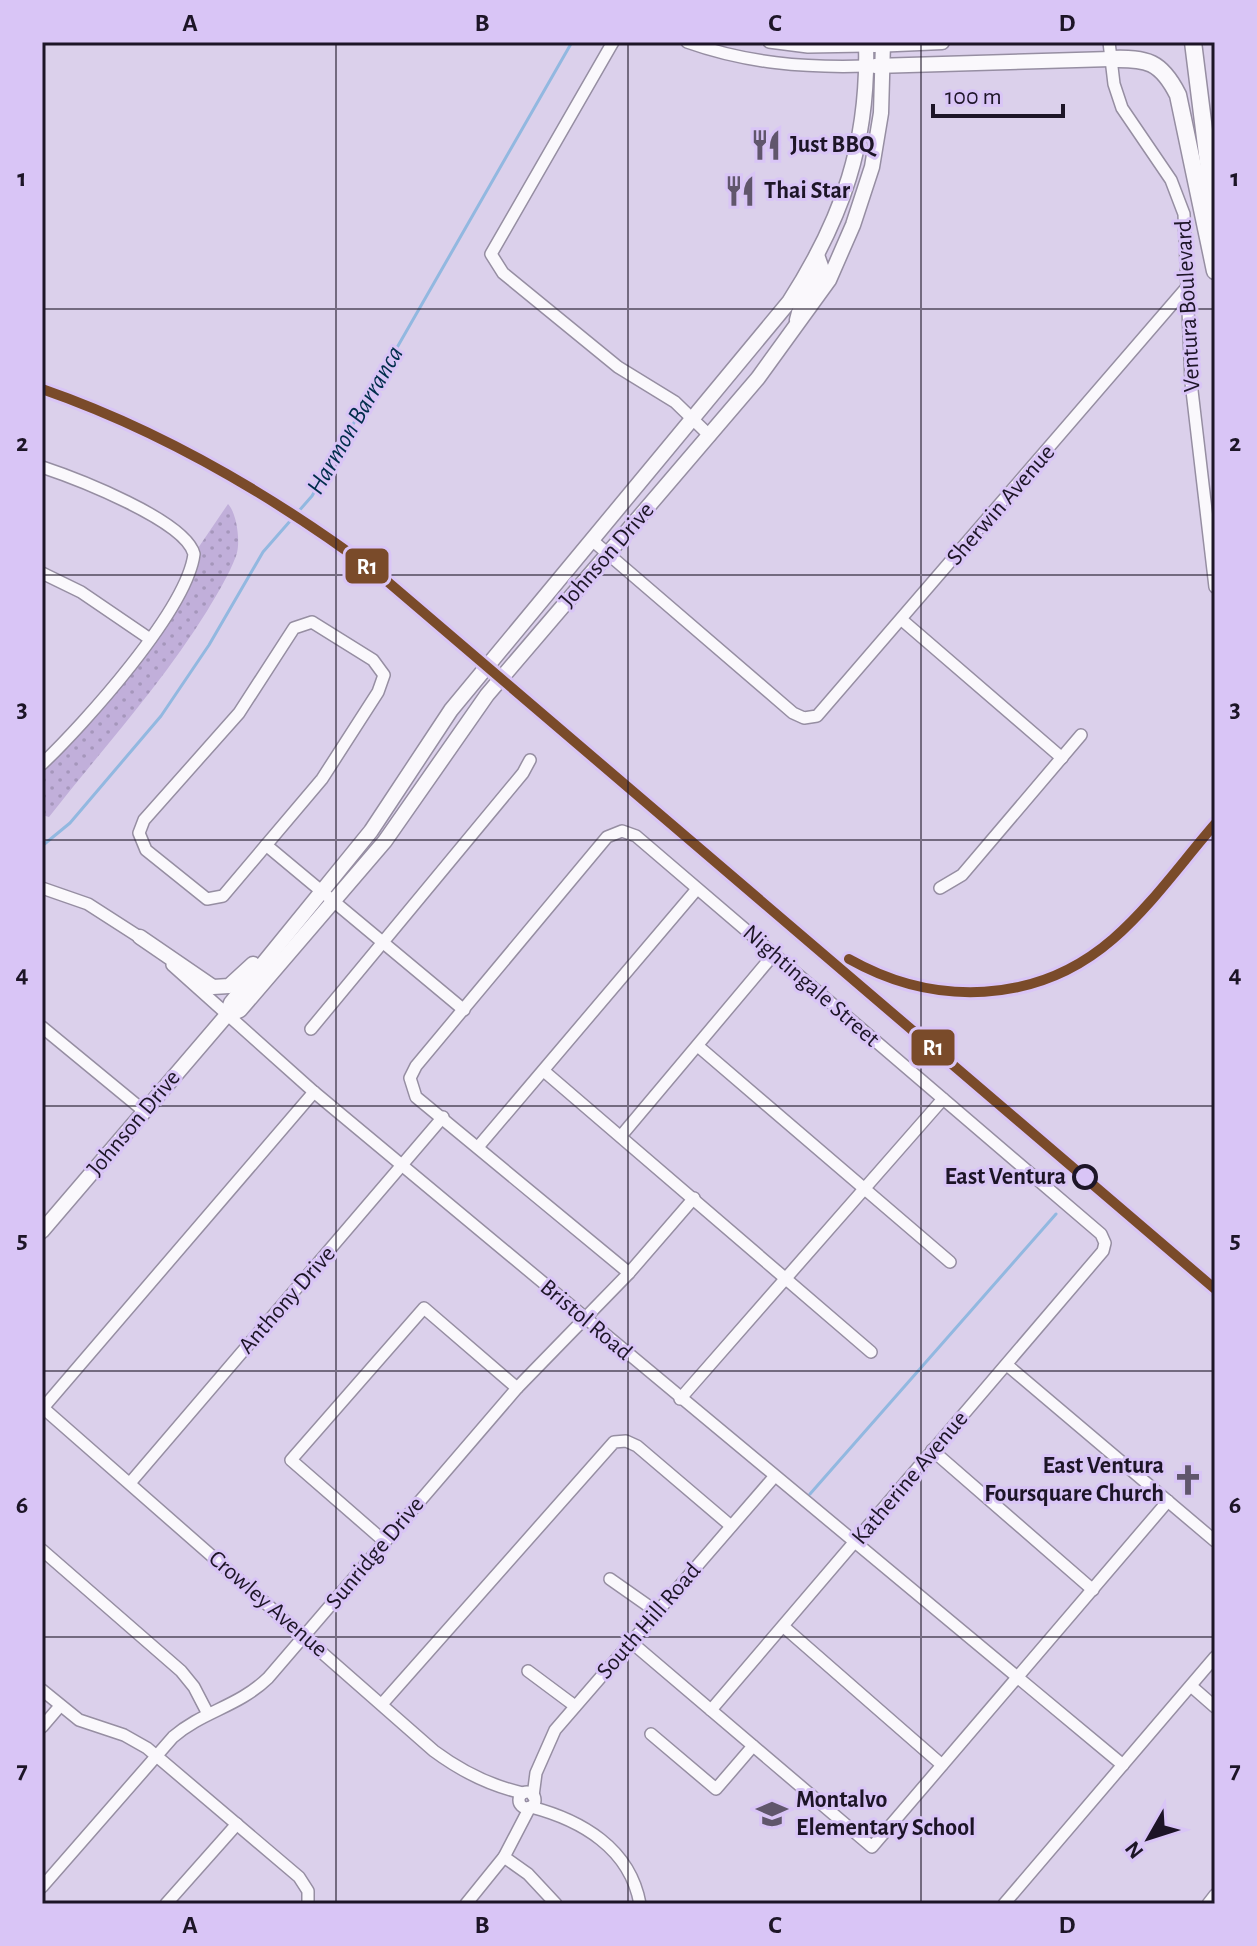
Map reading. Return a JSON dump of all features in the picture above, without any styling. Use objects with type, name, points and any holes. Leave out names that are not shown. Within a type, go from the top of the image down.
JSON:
[{"type":"highway","points":[[1193,42],[1215,218]]},
{"type":"highway","points":[[1110,51],[1147,60],[1165,74],[1178,95],[1215,271]]},
{"type":"main road","points":[[866,44],[942,42]]},
{"type":"main road","name":"Johnson Drive","points":[[226,1016],[240,1010],[396,828],[487,695],[710,436],[794,332],[829,280],[872,167],[884,65],[883,43]]},
{"type":"main road","name":"Johnson Drive","points":[[44,1223],[226,1016],[231,1003],[285,933],[393,801],[451,710],[789,302],[839,213],[850,181],[866,107],[866,44]]},
{"type":"main road","points":[[867,66],[1110,51]]},
{"type":"main road","points":[[836,262],[832,247],[844,218],[850,181]]},
{"type":"main road","points":[[794,332],[802,301],[822,269],[817,255]]},
{"type":"main road","points":[[140,937],[168,953],[206,984],[223,988],[235,982],[285,933]]},
{"type":"street","points":[[613,42],[491,254],[503,273],[618,367],[666,395],[710,436]]},
{"type":"street","points":[[687,42],[715,52],[778,65],[867,66]]},
{"type":"street","points":[[769,42],[808,47],[866,44]]},
{"type":"street","name":"Ventura Boulevard","points":[[1110,51],[1122,108],[1164,167],[1181,204],[1187,236],[1191,382],[1215,587]]},
{"type":"street","name":"Sherwin Avenue","points":[[607,553],[793,713],[811,718],[825,710],[1187,287]]},
{"type":"street","points":[[42,467],[104,490],[147,514],[186,538],[194,554],[186,576],[150,639],[87,720],[42,764]]},
{"type":"street","points":[[593,541],[607,553]]},
{"type":"street","points":[[42,573],[81,592],[150,639]]},
{"type":"street","points":[[902,620],[1062,758]]},
{"type":"street","points":[[312,622],[373,660],[384,675],[378,692],[322,779],[266,845],[223,896],[215,900],[207,899],[146,850],[139,840],[144,820],[239,713],[294,628],[312,622]]},
{"type":"street","points":[[940,888],[962,875],[1081,735]]},
{"type":"street","points":[[311,1029],[523,773],[530,760]]},
{"type":"street","name":"Nightingale Street","points":[[464,1010],[607,837],[622,831],[636,836],[1101,1234],[1105,1243]]},
{"type":"street","points":[[266,845],[464,1010],[412,1071],[410,1086],[416,1097],[629,1273]]},
{"type":"street","name":"Bristol Road","points":[[42,888],[88,904],[140,937],[314,1092],[1123,1765]]},
{"type":"street","points":[[478,1147],[545,1072],[697,889]]},
{"type":"street","points":[[621,1136],[699,1047],[774,954]]},
{"type":"street","points":[[42,1027],[144,1111]]},
{"type":"street","points":[[699,1047],[950,1262]]},
{"type":"street","points":[[545,1072],[871,1352]]},
{"type":"street","points":[[42,1407],[314,1092]]},
{"type":"street","points":[[680,1399],[943,1099]]},
{"type":"street","name":"Anthony Drive","points":[[130,1483],[443,1117]]},
{"type":"street","name":"Sunridge Drive","points":[[42,1887],[181,1729],[253,1693],[517,1388],[629,1273],[694,1198]]},
{"type":"street","name":"Katherine Avenue","points":[[711,1710],[1007,1365],[1103,1251],[1105,1243]]},
{"type":"street","points":[[384,1541],[291,1460],[424,1308],[517,1388]]},
{"type":"street","points":[[1007,1365],[1215,1541]]},
{"type":"street","name":"Crowley Avenue","points":[[42,1407],[449,1762],[527,1800]]},
{"type":"street","points":[[382,1704],[605,1449],[619,1440],[637,1446],[731,1526]]},
{"type":"street","points":[[932,1450],[1093,1590]]},
{"type":"street","name":"South Hill Road","points":[[466,1904],[504,1857],[548,1741],[774,1477]]},
{"type":"street","points":[[631,1642],[872,1847],[1168,1501]]},
{"type":"street","points":[[42,1550],[181,1671],[194,1687],[208,1714]]},
{"type":"street","points":[[610,1579],[657,1612]]},
{"type":"street","points":[[784,1627],[942,1765]]},
{"type":"street","points":[[1004,1904],[1215,1657]]},
{"type":"street","points":[[528,1671],[575,1706]]},
{"type":"street","points":[[1191,1686],[1215,1707]]},
{"type":"street","points":[[42,1690],[89,1725],[133,1739],[156,1756],[299,1877],[308,1898]]},
{"type":"street","points":[[42,1727],[60,1706]]},
{"type":"street","points":[[651,1734],[716,1789],[753,1746]]},
{"type":"street","points":[[527,1800],[586,1828],[610,1847],[628,1870],[640,1904]]},
{"type":"street","points":[[166,1904],[237,1824]]},
{"type":"street","points":[[504,1857],[528,1874],[556,1904]]},
{"type":"street","points":[[1208,1904],[1215,1895]]},
{"type":"shaded area","points":[[228,504],[236,521],[237,551],[207,611],[131,716],[49,817],[42,815],[42,764],[150,639],[194,554]]},
{"type":"waterway","name":"Harmon Barranca","points":[[42,846],[70,823],[161,716],[209,645],[263,552],[312,496],[572,42]]},
{"type":"waterway","points":[[810,1494],[1056,1214]]},
{"type":"railway","points":[[42,389],[144,430],[239,482],[330,541],[500,675],[747,889]]},
{"type":"railway","points":[[1151,1235],[1215,1289]]},
{"type":"transit line","name":"R1","points":[[42,389],[133,425],[219,469],[302,520],[381,576],[1215,1289]]},
{"type":"transit line","name":"R1","points":[[849,959],[882,975],[950,991],[984,992],[1018,987],[1052,977],[1083,961],[1127,926],[1215,824]]},
{"type":"place","name":"Just BBQ","points":[[766,145]]},
{"type":"place","name":"Thai Star","points":[[740,191]]},
{"type":"place","name":"East Ventura","points":[[1085,1177]]},
{"type":"place","name":"East Ventura Foursquare Church","points":[[1188,1480]]},
{"type":"place","name":"Montalvo Elementary School","points":[[772,1814]]}]
